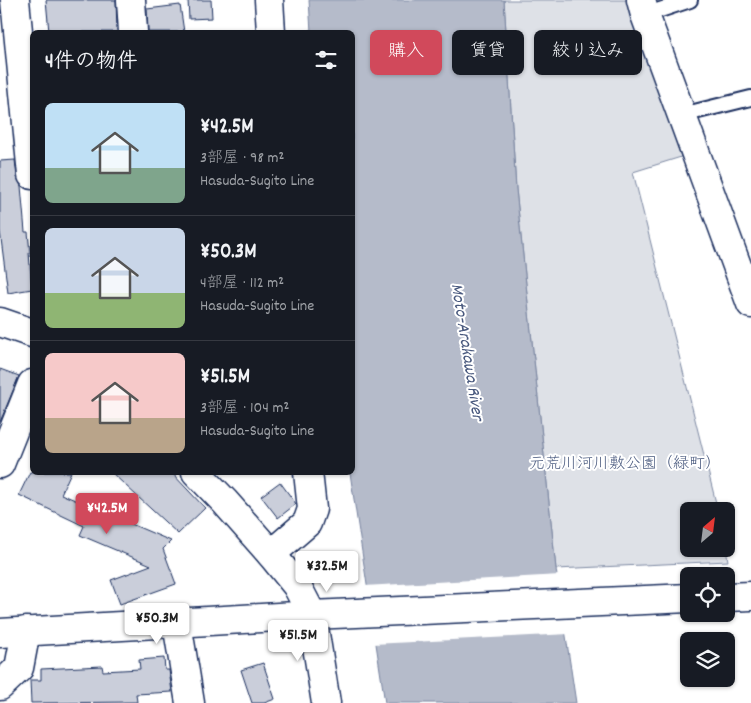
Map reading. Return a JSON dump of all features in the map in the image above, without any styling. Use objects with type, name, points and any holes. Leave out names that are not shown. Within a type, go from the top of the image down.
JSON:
[{"type":"street","points":[[15,0],[20,95],[30,162]]},
{"type":"street","points":[[130,0],[133,30]]},
{"type":"street","points":[[269,0],[271,30]]},
{"type":"street","points":[[643,7],[748,289]]},
{"type":"street","points":[[0,322],[30,332]]},
{"type":"street","points":[[0,464],[30,389]]},
{"type":"street","points":[[199,475],[271,554],[297,586],[312,615],[326,703]]},
{"type":"street","points":[[271,554],[307,523],[312,509],[308,475]]},
{"type":"street","points":[[735,597],[751,596]]},
{"type":"street","points":[[0,686],[19,668],[13,632],[312,615],[680,598]]},
{"type":"street","points":[[177,623],[190,703]]},
{"type":"lane","points":[[643,7],[690,0]]},
{"type":"lane","points":[[682,115],[751,98]]},
{"type":"green space","name":"元荒川河川敷公園（緑町）","points":[[504,0],[631,0],[641,30],[534,30],[534,75],[642,75],[642,35],[681,157],[633,172],[716,502],[680,502],[680,558],[728,558],[728,561],[556,569],[516,189],[509,75],[524,75],[524,30],[506,30]]},
{"type":"water","name":"Moto-Arakawa River","points":[[309,0],[504,0],[506,30],[452,30],[452,75],[509,75],[516,189],[556,569],[576,703],[385,703],[350,475],[355,475],[355,30],[311,30]]},
{"type":"pier","points":[[560,575],[569,634],[373,644],[364,586]]},
{"type":"building","points":[[46,0],[116,0],[117,30],[49,30]]},
{"type":"building","points":[[188,0],[211,0],[212,18],[189,19]]},
{"type":"building","points":[[180,5],[184,30],[148,30],[147,9]]},
{"type":"building","points":[[15,160],[17,177],[21,186],[25,232],[28,232],[30,253],[30,289],[8,293],[0,231],[0,161]]},
{"type":"building","points":[[0,369],[19,376],[0,422]]},
{"type":"building","points":[[30,472],[30,475],[70,475],[61,494],[171,541],[163,549],[176,584],[120,604],[111,580],[151,565],[80,535],[84,526],[19,495]]},
{"type":"building","points":[[114,475],[174,475],[205,508],[178,534]]},
{"type":"building","points":[[280,482],[296,504],[278,518],[261,496]]},
{"type":"building","points":[[164,658],[165,670],[169,670],[172,692],[136,694],[137,702],[31,703],[30,680],[41,680],[41,669],[102,666],[103,671],[140,669],[139,660]]},
{"type":"building","points":[[263,663],[275,699],[264,703],[252,703],[241,670]]}]
